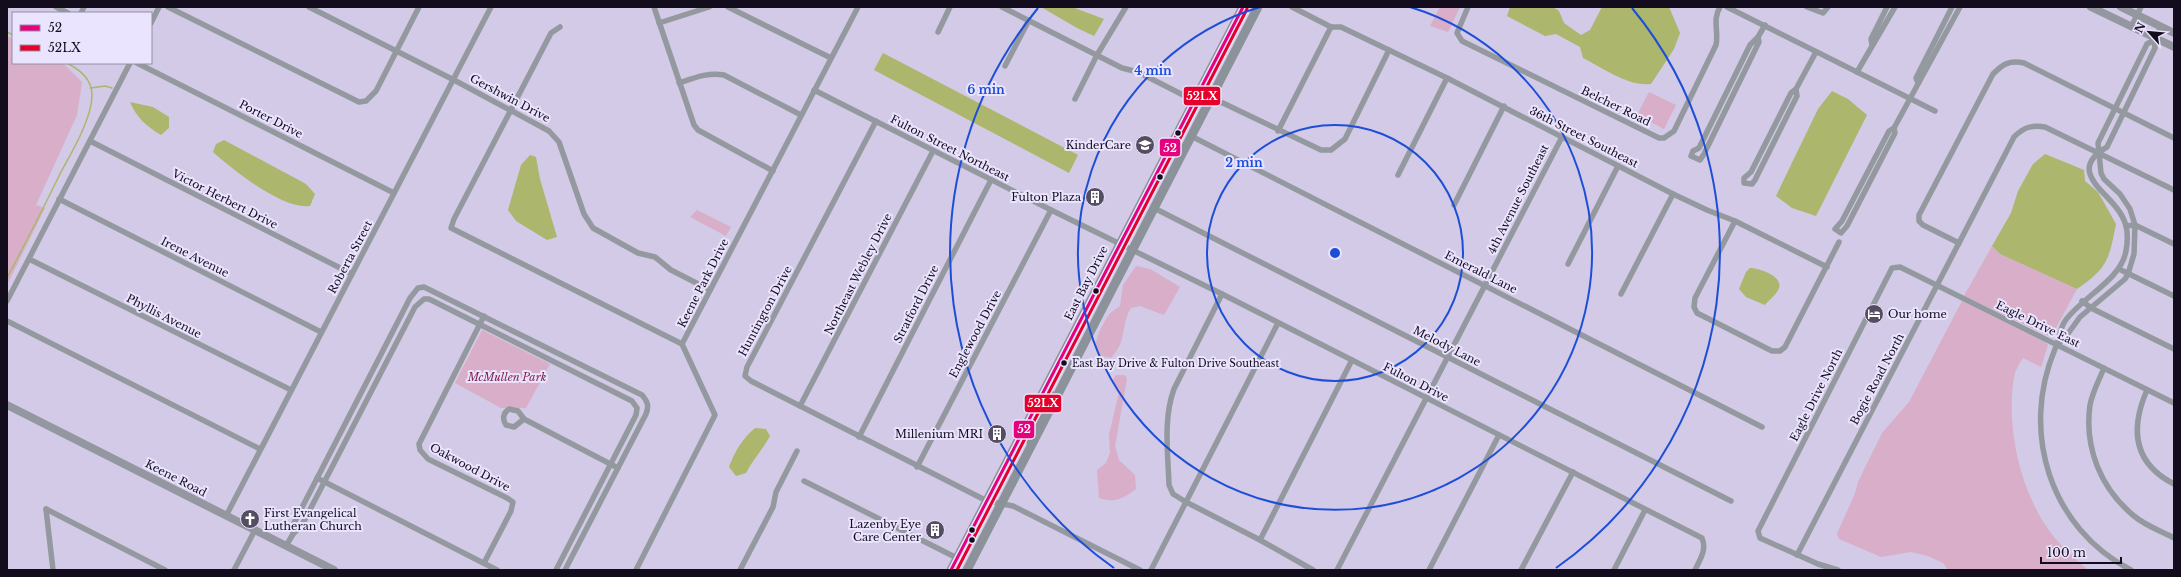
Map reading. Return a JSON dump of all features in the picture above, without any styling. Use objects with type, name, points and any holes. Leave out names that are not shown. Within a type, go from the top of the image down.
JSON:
[{"type":"main road","name":"East Bay Drive","points":[[951,570],[1243,7]]},
{"type":"main road","points":[[1252,7],[1252,19]]},
{"type":"main road","points":[[966,570],[1258,7]]},
{"type":"main road","points":[[2091,7],[2174,47]]},
{"type":"main road","points":[[2121,7],[2174,33]]},
{"type":"main road","points":[[1065,380],[1065,364],[1082,331],[1083,314]]},
{"type":"main road","points":[[1031,446],[1032,430],[1050,394],[1050,379]]},
{"type":"main road","name":"Keene Road","points":[[7,405],[334,570]]},
{"type":"street","points":[[56,7],[66,12]]},
{"type":"street","points":[[152,21],[159,7]]},
{"type":"street","points":[[168,7],[359,102],[366,101],[372,97],[419,7]]},
{"type":"street","name":"Gershwin Drive","points":[[309,7],[454,80],[555,135],[584,214],[593,228],[638,253],[655,257],[671,270],[710,290]]},
{"type":"street","name":"Roberta Street","points":[[226,516],[491,7]]},
{"type":"street","points":[[654,7],[694,125],[698,130],[773,170]]},
{"type":"street","points":[[659,23],[709,7]]},
{"type":"street","points":[[728,7],[831,58]]},
{"type":"street","name":"Keene Park Drive","points":[[636,570],[715,415],[682,344],[858,7]]},
{"type":"street","points":[[938,32],[950,7]]},
{"type":"street","points":[[1002,7],[1122,68],[1138,72],[1195,99],[1210,100],[1223,104],[1321,150],[1331,150],[1338,146],[1344,139],[1389,50]]},
{"type":"street","points":[[1075,99],[1097,55],[1126,7]]},
{"type":"street","name":"36th Street Southeast","points":[[1292,7],[1330,26],[1341,27],[1447,78],[1673,194],[1706,210],[1735,221],[1827,267]]},
{"type":"street","name":"Belcher Road","points":[[1468,7],[1457,33],[1462,41],[1659,138],[1664,138],[1674,131],[1716,45],[1717,38],[1715,18],[1720,7]]},
{"type":"street","points":[[1727,7],[1738,9],[1765,26],[1935,111]]},
{"type":"street","points":[[1807,7],[1823,13],[1828,7]]},
{"type":"street","points":[[1872,45],[1871,39],[1887,7]]},
{"type":"street","points":[[1858,72],[1895,7]]},
{"type":"street","points":[[1918,84],[1916,78],[1952,7]]},
{"type":"street","points":[[1894,128],[1895,133],[1847,226],[1841,233],[1838,232],[1835,228],[1842,221],[1889,131],[1894,128],[1960,7]]},
{"type":"street","points":[[2131,26],[2141,7]]},
{"type":"street","points":[[1005,66],[1029,20]]},
{"type":"street","points":[[1278,130],[1330,26]]},
{"type":"street","points":[[1758,37],[1759,42],[1704,154],[1700,160],[1695,159],[1691,156],[1693,151],[1699,148],[1750,45],[1758,37],[1765,26]]},
{"type":"street","points":[[560,27],[551,33],[451,228],[682,344]]},
{"type":"street","points":[[2131,570],[2100,550],[2086,536],[2059,499],[2050,479],[2044,455],[2041,410],[2043,387],[2049,363],[2057,345],[2058,334],[2065,322],[2082,301],[2113,277],[2119,269],[2126,253],[2126,226],[2122,216],[2113,202],[2098,189],[2090,176],[2090,164],[2099,152],[2107,147],[2155,48],[2155,39],[2161,27]]},
{"type":"street","points":[[2057,345],[2068,335],[2080,317],[2113,290],[2128,274],[2136,242],[2135,225],[2130,209],[2120,194],[2104,180],[2101,173],[2098,143],[2147,44],[2155,39]]},
{"type":"street","points":[[1796,89],[1797,96],[1755,180],[1752,184],[1744,183],[1744,178],[1751,172],[1791,93],[1796,89],[1816,52]]},
{"type":"street","points":[[1959,243],[1923,225],[1919,221],[1919,215],[1993,74],[2002,65],[2013,61],[2024,63],[2174,138]]},
{"type":"street","points":[[7,301],[129,64]]},
{"type":"street","name":"Porter Drive","points":[[140,64],[394,193]]},
{"type":"street","points":[[2137,64],[2146,68]]},
{"type":"street","points":[[679,83],[703,75],[714,73],[724,74],[802,115]]},
{"type":"street","points":[[1398,175],[1447,78]]},
{"type":"street","name":"Fulton Street Northeast","points":[[814,90],[1120,245]]},
{"type":"street","points":[[1454,205],[1504,106]]},
{"type":"street","name":"Huntington Drive","points":[[876,121],[747,367],[745,376],[917,467],[987,501],[1013,506],[1140,570]]},
{"type":"street","name":"Bogie Road North","points":[[1797,555],[2014,137],[2023,129],[2034,125],[2045,127],[2099,152]]},
{"type":"street","name":"Emerald Lane","points":[[1191,136],[1762,427]]},
{"type":"street","name":"4th Avenue Southeast","points":[[1337,570],[1562,137]]},
{"type":"street","name":"Victor Herbert Drive","points":[[90,141],[352,274]]},
{"type":"street","name":"Northeast Webley Drive","points":[[800,406],[933,151]]},
{"type":"street","points":[[2099,152],[2174,190]]},
{"type":"street","points":[[1568,264],[1618,166]]},
{"type":"street","name":"Stratford Drive","points":[[859,437],[991,180]]},
{"type":"street","points":[[1621,294],[1673,194]]},
{"type":"street","name":"Irene Avenue","points":[[59,199],[321,332]]},
{"type":"street","name":"Melody Lane","points":[[1154,208],[1731,501]]},
{"type":"street","name":"Englewood Drive","points":[[917,467],[1051,210]]},
{"type":"street","points":[[1735,221],[1695,298],[1694,307],[1697,313],[1772,351],[1780,351],[1785,346],[1839,242]]},
{"type":"street","points":[[2126,226],[2135,225],[2174,244]]},
{"type":"street","name":"Fulton Drive","points":[[1120,245],[1222,294],[1702,538],[1705,545],[1695,570]]},
{"type":"street","name":"Phyllis Avenue","points":[[29,259],[291,390]]},
{"type":"street","name":"Eagle Drive East","points":[[1892,268],[1900,267],[2174,403]]},
{"type":"street","name":"Eagle Drive North","points":[[1797,555],[1760,538],[1758,531],[1892,268]]},
{"type":"street","points":[[2119,269],[2174,296]]},
{"type":"street","points":[[286,546],[292,534],[294,522],[410,298],[414,291],[422,287],[428,288],[642,395],[647,401],[649,407],[646,414],[565,570]]},
{"type":"street","points":[[1222,294],[1169,401],[1167,416],[1169,485],[1173,494],[1186,502],[1260,540],[1313,570]]},
{"type":"street","points":[[292,534],[302,525],[325,483],[415,308],[424,299],[429,299],[632,400],[637,408],[636,415],[556,570]]},
{"type":"street","points":[[2082,301],[2091,308],[2174,349]]},
{"type":"street","points":[[480,324],[484,316]]},
{"type":"street","points":[[7,321],[260,449]]},
{"type":"street","points":[[1151,570],[1278,323]]},
{"type":"street","name":"Oakwood Drive","points":[[480,324],[419,444],[420,450],[428,459],[507,498],[512,502],[511,511],[484,563]]},
{"type":"street","points":[[387,344],[394,348]]},
{"type":"street","points":[[1260,540],[1352,360]]},
{"type":"street","points":[[2104,368],[2090,404],[2090,445],[2096,464],[2109,490],[2120,503],[2146,524],[2174,538]]},
{"type":"street","points":[[2147,390],[2138,416],[2138,444],[2145,459],[2155,471],[2174,484]]},
{"type":"street","points":[[524,419],[618,468]]},
{"type":"street","points":[[1429,570],[1499,434]]},
{"type":"street","points":[[740,570],[773,507],[776,492],[797,451]]},
{"type":"street","points":[[1521,570],[1572,472]]},
{"type":"street","points":[[317,478],[497,570]]},
{"type":"street","points":[[804,481],[957,558]]},
{"type":"street","points":[[52,570],[46,509],[166,570]]},
{"type":"street","points":[[1614,570],[1645,510]]},
{"type":"street","points":[[234,570],[255,530]]},
{"type":"street","points":[[1797,555],[1838,570]]},
{"type":"green space","points":[[1440,7],[1460,7],[1448,32],[1430,26]]},
{"type":"green space","points":[[7,36],[12,38],[12,64],[64,64],[82,82],[77,115],[36,205],[45,208],[7,285]]},
{"type":"green space","points":[[1649,92],[1676,105],[1664,129],[1637,115]]},
{"type":"green space","points":[[697,210],[731,227],[726,236],[690,217]]},
{"type":"green space","points":[[1992,246],[2000,254],[2077,289],[2051,337],[1964,296]]},
{"type":"green space","points":[[1136,266],[1150,269],[1180,287],[1164,315],[1140,306],[1131,308],[1127,316],[1121,342],[1118,348],[1111,358],[1103,356],[1097,351],[1097,339],[1103,323],[1112,312],[1120,306],[1123,285]]},
{"type":"green space","points":[[1962,301],[2045,342],[2048,345],[2041,367],[2023,358],[2015,374],[2012,395],[2013,434],[2022,474],[2028,492],[2037,510],[2050,532],[2060,544],[2088,570],[1948,570],[1943,563],[1928,556],[1911,552],[1881,557],[1839,539],[1837,534],[1855,493],[1858,482],[1882,433],[1909,402]]},
{"type":"green space","name":"McMullen Park","points":[[482,330],[550,364],[526,408],[501,408],[455,383]]},
{"type":"green space","points":[[1116,375],[1125,375],[1127,379],[1115,446],[1119,460],[1135,475],[1136,489],[1122,498],[1110,500],[1099,498],[1097,470],[1106,463],[1110,453],[1109,435],[1119,392],[1113,380]]},
{"type":"shaded area","points":[[1041,7],[1072,7],[1104,19],[1094,36]]},
{"type":"shaded area","points":[[1510,7],[1553,7],[1559,11],[1564,23],[1581,35],[1590,30],[1602,7],[1669,7],[1680,33],[1674,49],[1651,84],[1634,83],[1616,76],[1583,58],[1580,47],[1556,34],[1545,36],[1507,16]]},
{"type":"shaded area","points":[[883,53],[1078,155],[1069,173],[874,70]]},
{"type":"shaded area","points":[[1832,91],[1848,99],[1867,115],[1816,216],[1792,208],[1776,196],[1818,109]]},
{"type":"shaded area","points":[[130,102],[153,107],[169,117],[169,128],[161,135],[156,132],[146,125],[139,117]]},
{"type":"shaded area","points":[[224,140],[306,184],[315,194],[310,206],[299,206],[286,202],[259,187],[233,169],[213,152],[216,144]]},
{"type":"shaded area","points":[[2045,154],[2084,170],[2085,181],[2098,192],[2116,224],[2106,262],[2095,275],[2077,289],[2000,254],[1992,246],[2011,213],[2018,191],[2033,164]]},
{"type":"shaded area","points":[[530,155],[536,157],[540,179],[557,237],[547,240],[516,221],[508,210],[521,165]]},
{"type":"shaded area","points":[[1750,268],[1759,269],[1774,276],[1779,284],[1777,292],[1765,305],[1746,297],[1739,289],[1746,272]]},
{"type":"shaded area","points":[[755,428],[766,429],[770,436],[746,473],[736,476],[729,467],[739,446],[746,436]]},
{"type":"waterway","points":[[7,32],[12,34]]},
{"type":"waterway","points":[[7,278],[75,146],[89,115],[92,95],[90,84],[81,72],[68,64]]},
{"type":"waterway","points":[[91,88],[105,86],[112,88]]},
{"type":"transit line","name":"52","points":[[951,570],[1243,7]]},
{"type":"transit line","name":"52LX","points":[[957,570],[1247,9]]},
{"type":"place","name":"KinderCare","points":[[1145,145]]},
{"type":"place","name":"Fulton Plaza","points":[[1095,197]]},
{"type":"place","name":"Our home","points":[[1874,314]]},
{"type":"place","name":"East Bay Drive & Fulton Drive Southeast","points":[[1064,363]]},
{"type":"place","name":"Millenium MRI","points":[[997,434]]},
{"type":"place","name":"First Evangelical Lutheran Church","points":[[250,519]]},
{"type":"place","name":"Lazenby Eye Care Center","points":[[935,530]]}]
